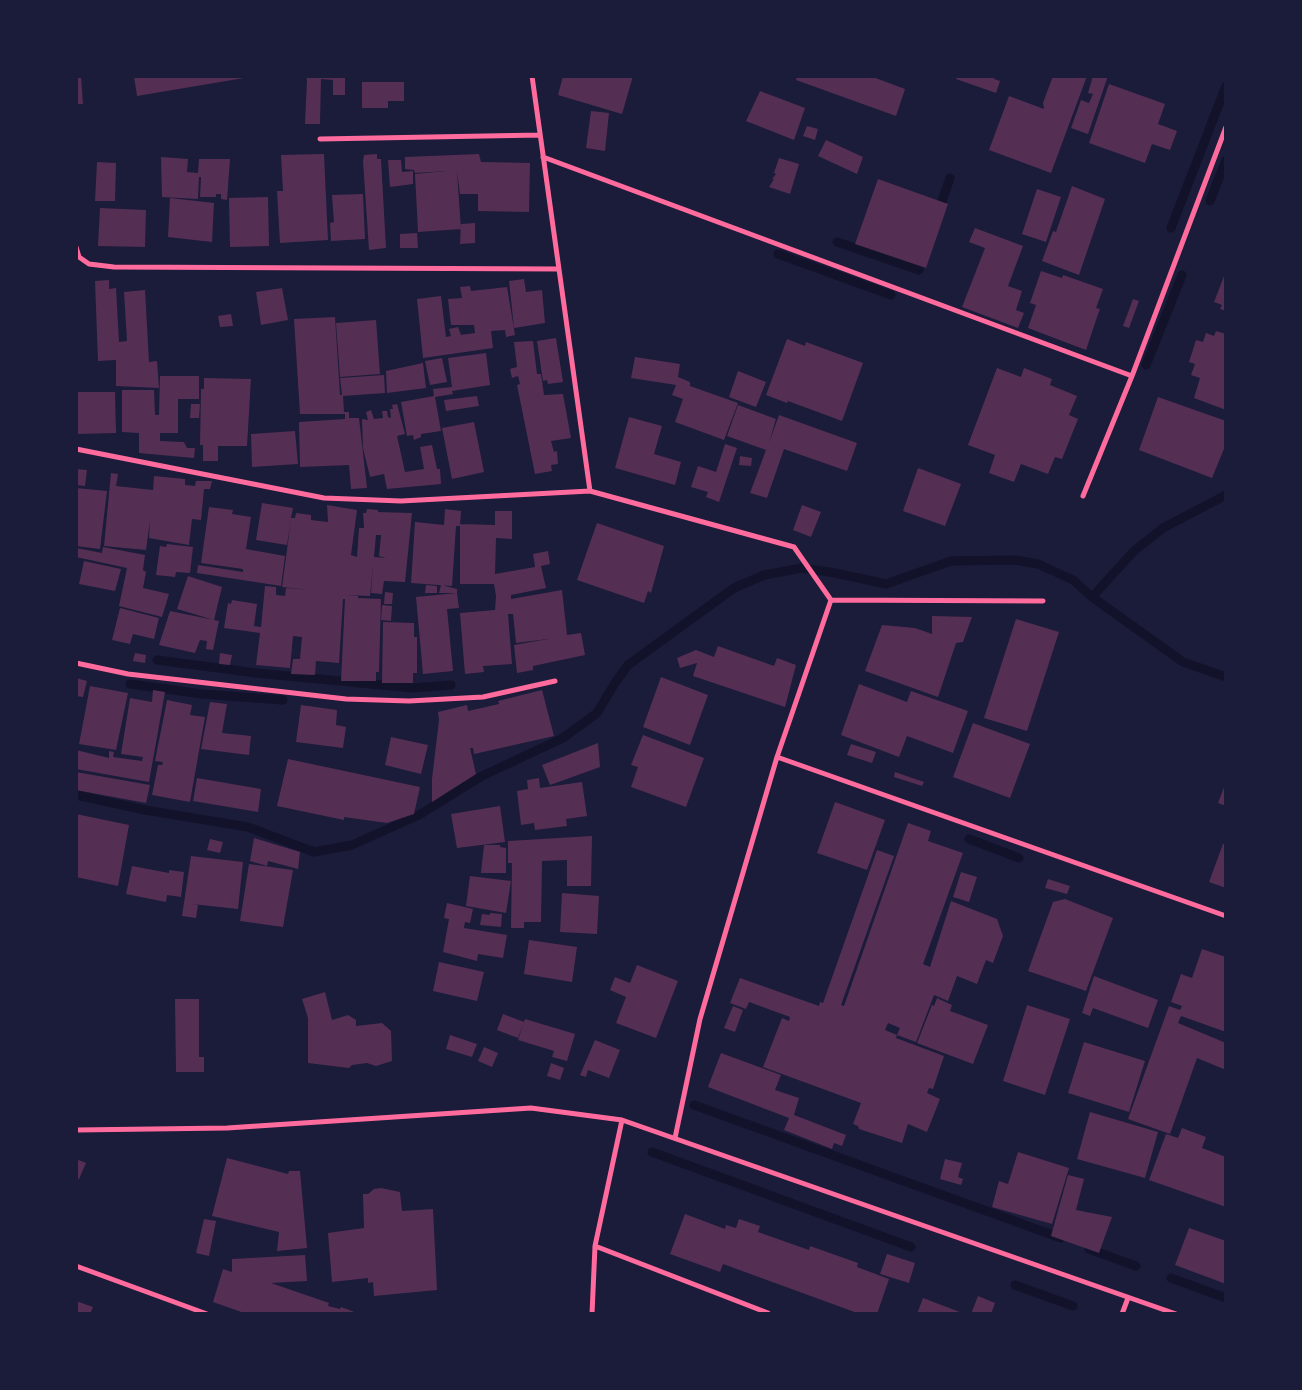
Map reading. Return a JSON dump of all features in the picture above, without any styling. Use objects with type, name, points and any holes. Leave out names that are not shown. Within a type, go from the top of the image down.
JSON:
[{"type":"street","points":[[532,76],[590,491]]},
{"type":"street","points":[[1083,496],[1132,376],[1226,127]]},
{"type":"street","points":[[320,140],[540,135]]},
{"type":"street","points":[[543,157],[1132,376]]},
{"type":"street","points":[[76,246],[79,257],[89,264],[114,267],[559,268]]},
{"type":"street","points":[[76,450],[324,498],[401,501],[590,491],[794,547],[831,600]]},
{"type":"street","points":[[831,600],[1043,601]]},
{"type":"street","points":[[675,1138],[700,1019],[777,757],[831,600]]},
{"type":"street","points":[[76,663],[128,674],[355,700],[409,701],[483,697],[555,680]]},
{"type":"street","points":[[777,757],[1226,916]]},
{"type":"street","points":[[76,1130],[227,1128],[531,1108],[622,1120],[1176,1314]]},
{"type":"street","points":[[592,1314],[595,1246],[622,1120]]},
{"type":"street","points":[[595,1246],[768,1313]]},
{"type":"street","points":[[76,1266],[207,1314]]},
{"type":"street","points":[[1122,1314],[1128,1298]]},
{"type":"building","points":[[76,76],[81,76],[83,104],[76,104]]},
{"type":"building","points":[[134,76],[250,76],[250,77],[137,96]]},
{"type":"building","points":[[305,76],[345,76],[345,95],[333,95],[333,80],[321,79],[320,124],[305,124],[307,79]]},
{"type":"building","points":[[563,76],[633,76],[622,114],[558,95]]},
{"type":"building","points":[[797,76],[870,76],[905,89],[896,116],[796,80]]},
{"type":"building","points":[[957,76],[995,76],[994,79],[1000,81],[996,93],[956,79]]},
{"type":"building","points":[[1053,76],[1087,76],[1051,173],[989,150],[1009,96],[1044,109],[1043,103]]},
{"type":"building","points":[[1093,76],[1108,76],[1088,134],[1071,128],[1081,100],[1089,103],[1093,94],[1088,93]]},
{"type":"building","points":[[362,82],[404,82],[404,101],[388,101],[388,108],[362,108]]},
{"type":"building","points":[[1109,84],[1165,104],[1158,124],[1177,131],[1170,150],[1152,144],[1145,163],[1089,143]]},
{"type":"building","points":[[760,91],[805,108],[794,140],[746,121]]},
{"type":"building","points":[[591,111],[609,113],[605,151],[586,148]]},
{"type":"building","points":[[807,126],[818,129],[815,140],[803,136]]},
{"type":"building","points":[[826,140],[863,157],[857,174],[818,156]]},
{"type":"building","points":[[324,154],[328,240],[280,243],[277,191],[283,191],[281,155]]},
{"type":"building","points":[[377,154],[377,159],[381,159],[386,248],[369,250],[363,161],[364,155]]},
{"type":"building","points":[[479,154],[481,162],[530,163],[529,212],[478,211],[478,194],[460,194],[457,171],[461,229],[418,232],[415,174],[446,171],[415,173],[414,170],[405,169],[405,157]]},
{"type":"building","points":[[161,157],[188,159],[187,172],[198,173],[199,159],[230,159],[227,200],[221,199],[221,194],[216,194],[216,197],[200,197],[201,177],[199,177],[198,199],[162,197]]},
{"type":"building","points":[[779,158],[799,164],[790,194],[769,187],[776,174],[774,173]]},
{"type":"building","points":[[388,160],[401,160],[402,172],[413,171],[413,184],[390,187]]},
{"type":"building","points":[[97,162],[116,163],[115,201],[95,201]]},
{"type":"building","points":[[878,179],[948,204],[926,268],[855,244]]},
{"type":"building","points":[[1072,186],[1105,199],[1079,275],[1042,261],[1053,231],[1056,232]]},
{"type":"building","points":[[1037,189],[1061,197],[1046,242],[1022,234]]},
{"type":"building","points":[[363,194],[365,239],[331,241],[330,223],[334,222],[332,195]]},
{"type":"building","points":[[268,197],[269,246],[230,247],[229,198]]},
{"type":"building","points":[[170,198],[214,203],[212,242],[168,237]]},
{"type":"building","points":[[100,208],[146,210],[145,247],[98,246]]},
{"type":"building","points":[[475,223],[475,243],[460,244],[461,224]]},
{"type":"building","points":[[975,228],[1023,246],[1008,286],[1022,291],[1016,310],[1024,313],[1018,328],[962,307],[985,248],[969,242]]},
{"type":"building","points":[[417,233],[418,248],[400,248],[400,234]]},
{"type":"building","points":[[1041,271],[1062,278],[1063,275],[1103,289],[1096,308],[1100,309],[1086,350],[1028,328],[1036,305],[1030,303]]},
{"type":"building","points":[[1226,271],[1226,311],[1220,309],[1222,305],[1214,302]]},
{"type":"building","points":[[524,279],[526,292],[542,290],[545,323],[514,328],[509,281]]},
{"type":"building","points":[[109,280],[109,289],[116,288],[119,342],[127,341],[124,292],[145,290],[149,362],[157,361],[159,388],[116,386],[116,360],[98,361],[95,281]]},
{"type":"building","points":[[470,286],[471,291],[507,287],[515,335],[506,337],[505,330],[491,331],[493,348],[423,358],[417,299],[441,296],[446,337],[451,336],[449,329],[458,327],[461,335],[475,333],[474,325],[451,325],[448,299],[462,298],[460,287]]},
{"type":"building","points":[[282,288],[288,320],[261,325],[256,292]]},
{"type":"building","points":[[1133,299],[1139,301],[1129,328],[1123,326]]},
{"type":"building","points":[[231,314],[233,326],[220,327],[218,316]]},
{"type":"building","points":[[335,317],[340,395],[342,395],[340,378],[384,375],[385,393],[343,396],[344,412],[349,412],[349,418],[359,418],[367,488],[351,489],[349,465],[300,467],[299,422],[345,419],[345,414],[300,414],[294,319]]},
{"type":"building","points":[[376,320],[380,374],[340,377],[336,323]]},
{"type":"building","points":[[1216,331],[1226,334],[1226,410],[1194,398],[1200,378],[1191,375],[1195,364],[1189,362],[1196,340],[1203,342],[1206,333],[1214,336]]},
{"type":"building","points":[[556,338],[563,382],[548,384],[547,380],[543,381],[537,341]]},
{"type":"building","points":[[787,339],[805,346],[806,342],[863,363],[842,421],[766,395]]},
{"type":"building","points":[[533,341],[537,374],[541,374],[544,395],[563,394],[571,438],[551,441],[554,452],[557,451],[558,464],[551,465],[552,471],[535,474],[517,385],[520,384],[518,376],[512,378],[510,369],[517,367],[514,342]]},
{"type":"building","points":[[486,353],[490,385],[452,391],[453,394],[435,397],[441,431],[421,434],[421,437],[414,440],[413,435],[407,436],[401,402],[434,396],[433,389],[452,387],[448,358]]},
{"type":"building","points":[[635,357],[680,364],[678,377],[690,382],[690,386],[738,403],[724,440],[675,422],[683,399],[672,395],[676,385],[631,378]]},
{"type":"building","points":[[442,358],[447,382],[430,385],[425,361]]},
{"type":"building","points":[[423,363],[426,388],[387,393],[386,371]]},
{"type":"building","points":[[997,368],[1021,377],[1024,368],[1052,379],[1050,385],[1077,396],[1069,415],[1078,419],[1062,459],[1055,457],[1048,474],[1021,464],[1014,482],[989,473],[995,455],[968,445]]},
{"type":"building","points":[[738,371],[766,382],[756,407],[729,397]]},
{"type":"building","points":[[160,376],[199,376],[199,399],[178,399],[178,433],[160,433],[160,441],[184,442],[187,448],[195,448],[194,458],[139,453],[139,433],[122,432],[122,390],[154,390],[155,415],[159,415]]},
{"type":"building","points":[[204,378],[251,379],[247,446],[218,446],[218,461],[203,461],[203,445],[200,445],[201,389],[204,389]]},
{"type":"building","points":[[76,392],[115,392],[116,433],[77,434]]},
{"type":"building","points":[[477,396],[479,406],[446,411],[444,400]]},
{"type":"building","points":[[1158,397],[1226,421],[1226,444],[1212,478],[1139,450]]},
{"type":"building","points":[[191,404],[200,404],[199,418],[190,418]]},
{"type":"building","points":[[397,404],[405,434],[397,436],[405,472],[424,469],[420,447],[432,445],[437,469],[440,469],[441,484],[387,489],[384,474],[370,477],[363,448],[362,419],[368,420],[366,412],[371,410],[374,419],[383,418],[382,411],[387,411],[388,417],[391,418],[390,409],[393,409],[392,405]]},
{"type":"building","points":[[738,405],[776,419],[769,443],[779,415],[857,443],[847,471],[784,449],[767,498],[750,493],[766,450],[727,436]]},
{"type":"building","points":[[629,417],[662,426],[654,454],[681,462],[675,485],[615,468]]},
{"type":"building","points":[[474,422],[484,472],[452,479],[442,428]]},
{"type":"building","points":[[295,431],[298,464],[252,467],[251,434]]},
{"type":"building","points":[[725,444],[737,448],[719,502],[706,497],[708,492],[691,487],[698,466],[716,472]]},
{"type":"building","points":[[740,456],[752,458],[751,466],[739,465]]},
{"type":"building","points":[[918,468],[961,484],[945,526],[903,511]]},
{"type":"building","points":[[76,469],[87,470],[85,486],[76,485]]},
{"type":"building","points":[[111,473],[118,474],[116,486],[153,490],[154,476],[185,479],[185,485],[195,486],[196,481],[212,481],[210,489],[204,489],[201,520],[192,519],[189,545],[149,538],[150,521],[146,550],[104,546]]},
{"type":"building","points":[[76,488],[107,491],[100,549],[76,546]]},
{"type":"building","points":[[262,503],[293,508],[291,518],[295,518],[296,513],[311,515],[311,520],[328,522],[327,505],[357,510],[351,555],[357,557],[359,528],[364,528],[363,513],[366,513],[367,509],[378,510],[378,512],[412,513],[405,582],[384,581],[382,594],[371,593],[373,565],[370,596],[345,595],[358,596],[358,598],[381,599],[379,672],[376,672],[376,681],[341,681],[345,599],[343,599],[339,663],[316,661],[315,675],[291,674],[293,659],[300,659],[302,637],[293,636],[290,668],[256,665],[260,633],[224,628],[228,603],[231,604],[232,600],[257,604],[254,626],[261,627],[265,586],[276,587],[276,595],[285,596],[286,588],[310,590],[282,587],[291,520],[287,545],[256,540]],"holes":[[[376,535],[381,535],[379,556],[386,558],[374,557]]]},
{"type":"building","points":[[802,505],[821,512],[811,537],[793,530]]},
{"type":"building","points":[[209,507],[233,510],[232,514],[251,517],[246,549],[285,556],[281,586],[197,573],[198,565],[243,572],[243,569],[201,563]]},
{"type":"building","points":[[445,509],[461,511],[460,526],[456,526],[452,586],[411,583],[415,522],[444,525]]},
{"type":"building","points":[[495,511],[512,511],[512,539],[496,538],[495,574],[535,567],[533,554],[548,551],[550,564],[541,566],[546,588],[511,595],[511,599],[562,590],[567,635],[581,633],[585,655],[533,666],[533,670],[517,673],[514,645],[548,639],[516,643],[513,614],[508,614],[512,664],[483,666],[484,672],[465,674],[460,613],[495,610],[496,596],[494,584],[460,584],[460,524],[495,525]]},
{"type":"building","points":[[597,523],[664,546],[651,593],[648,591],[644,603],[577,580]]},
{"type":"building","points":[[167,544],[193,547],[190,573],[176,572],[175,577],[156,575],[160,546],[166,547]]},
{"type":"building","points":[[103,547],[145,555],[143,570],[146,572],[143,588],[169,594],[162,617],[119,606],[127,568],[76,557],[76,548],[102,553]]},
{"type":"building","points":[[84,561],[121,569],[115,591],[79,584]]},
{"type":"building","points":[[188,576],[222,587],[214,620],[177,609]]},
{"type":"building","points":[[426,585],[437,586],[437,593],[425,593]]},
{"type":"building","points":[[441,585],[457,589],[457,593],[439,593]]},
{"type":"building","points":[[385,592],[393,593],[392,604],[384,604]]},
{"type":"building","points":[[457,593],[459,608],[447,609],[453,671],[423,674],[416,597]]},
{"type":"building","points":[[382,605],[392,606],[391,621],[381,620]]},
{"type":"building","points":[[120,608],[159,618],[154,639],[133,634],[130,644],[112,640]]},
{"type":"building","points":[[170,611],[219,621],[213,650],[206,649],[207,641],[200,640],[195,653],[159,645]]},
{"type":"building","points":[[932,616],[972,617],[963,642],[956,643],[938,697],[865,671],[882,625],[915,628],[932,634]]},
{"type":"building","points":[[1016,619],[1059,632],[1027,731],[984,718]]},
{"type":"building","points":[[383,622],[414,623],[414,637],[417,637],[417,673],[413,673],[413,683],[382,683]]},
{"type":"building","points":[[718,646],[774,666],[777,658],[796,665],[785,707],[693,676],[697,663],[680,668],[677,658],[696,650],[714,657]]},
{"type":"building","points":[[135,653],[146,655],[145,663],[133,661]]},
{"type":"building","points":[[220,653],[232,655],[230,665],[219,664]]},
{"type":"building","points":[[661,677],[708,695],[690,745],[643,727]]},
{"type":"building","points":[[76,678],[87,681],[83,697],[76,696]]},
{"type":"building","points":[[859,684],[907,702],[911,691],[968,711],[953,753],[907,736],[899,757],[841,735]]},
{"type":"building","points":[[90,686],[128,693],[116,750],[79,744]]},
{"type":"building","points":[[153,690],[165,692],[149,782],[76,769],[76,750],[109,758],[109,751],[114,752],[113,757],[142,761],[143,757],[121,754],[130,698],[152,702]]},
{"type":"building","points":[[542,690],[554,736],[474,754],[473,748],[470,748],[476,774],[432,802],[432,779],[439,720],[438,712],[467,705],[468,711],[499,704],[498,701]]},
{"type":"building","points":[[167,700],[192,705],[190,715],[205,717],[190,802],[152,795],[158,765],[162,765],[163,762],[155,761]]},
{"type":"building","points":[[210,702],[227,704],[222,733],[251,736],[249,755],[201,749]]},
{"type":"building","points":[[301,705],[337,710],[336,725],[346,727],[343,748],[296,742]]},
{"type":"building","points":[[973,723],[1030,744],[1010,798],[953,777]]},
{"type":"building","points":[[643,735],[704,758],[686,807],[631,787],[638,767],[631,765]]},
{"type":"building","points":[[391,737],[428,745],[421,774],[385,765]]},
{"type":"building","points":[[598,743],[600,767],[550,785],[542,765]]},
{"type":"building","points":[[851,744],[876,752],[872,763],[847,755]]},
{"type":"building","points":[[288,759],[420,787],[414,814],[387,823],[344,817],[344,820],[277,806]]},
{"type":"building","points":[[76,772],[150,785],[146,803],[76,790]]},
{"type":"building","points":[[895,772],[924,782],[922,786],[894,777]]},
{"type":"building","points":[[197,778],[261,789],[258,812],[193,801]]},
{"type":"building","points":[[539,778],[540,788],[582,782],[587,816],[566,819],[567,826],[535,830],[534,823],[521,825],[517,791],[528,789],[527,780]]},
{"type":"building","points":[[1226,782],[1226,806],[1218,803]]},
{"type":"building","points":[[835,802],[885,820],[867,870],[817,853]]},
{"type":"building","points":[[500,806],[505,842],[457,848],[451,814]]},
{"type":"building","points":[[76,814],[129,825],[118,886],[76,877]]},
{"type":"building","points":[[908,823],[931,831],[928,841],[963,853],[923,964],[930,967],[951,901],[997,919],[1003,936],[993,963],[986,960],[977,984],[957,976],[948,1001],[934,995],[916,1042],[897,1035],[896,1038],[944,1056],[933,1089],[929,1088],[927,1093],[940,1099],[927,1132],[908,1124],[902,1143],[859,1129],[858,1126],[853,1124],[861,1103],[763,1067],[782,1018],[789,1021],[790,1017],[749,1002],[746,1009],[730,1003],[740,978],[819,1006],[820,1002],[823,1003],[877,850],[894,856],[841,1005],[844,1006]],"holes":[[[888,1023],[900,1028],[897,1035],[885,1030]]]},
{"type":"building","points":[[592,836],[591,886],[567,886],[567,860],[542,861],[541,922],[524,922],[524,928],[511,928],[512,863],[508,863],[508,841]]},
{"type":"building","points":[[254,838],[300,852],[298,869],[268,861],[267,866],[250,861]]},
{"type":"building","points":[[210,839],[223,842],[220,853],[207,850]]},
{"type":"building","points":[[1223,844],[1226,844],[1226,888],[1209,882]]},
{"type":"building","points":[[484,845],[500,845],[500,847],[506,848],[506,873],[481,873]]},
{"type":"building","points":[[191,856],[243,862],[238,909],[192,904],[198,905],[196,918],[182,916]]},
{"type":"building","points":[[249,864],[293,870],[283,927],[240,921]]},
{"type":"building","points":[[132,866],[169,873],[169,870],[184,872],[181,897],[167,895],[166,902],[126,894]]},
{"type":"building","points":[[961,872],[977,877],[969,902],[953,897]]},
{"type":"building","points":[[470,876],[511,881],[506,913],[466,906]]},
{"type":"building","points":[[1048,879],[1070,886],[1067,894],[1045,888]]},
{"type":"building","points":[[562,893],[599,896],[597,934],[560,932]]},
{"type":"building","points":[[1065,899],[1113,918],[1086,991],[1028,971],[1053,902]]},
{"type":"building","points":[[447,903],[473,909],[470,923],[465,922],[464,928],[507,935],[503,958],[478,954],[477,961],[443,952],[449,919],[444,918]]},
{"type":"building","points":[[490,913],[502,914],[501,927],[480,925],[482,914],[490,915]]},
{"type":"building","points":[[529,940],[577,947],[572,982],[524,974]]},
{"type":"building","points":[[1202,949],[1226,957],[1226,1032],[1181,1016],[1178,1023],[1226,1043],[1226,1070],[1197,1058],[1170,1134],[1128,1119],[1169,1006],[1180,1010],[1182,1006],[1171,1002],[1181,974],[1192,978]]},
{"type":"building","points":[[439,962],[484,972],[477,1001],[433,991]]},
{"type":"building","points":[[637,965],[678,981],[656,1038],[616,1023],[626,997],[610,990],[615,977],[630,983]]},
{"type":"building","points":[[1094,976],[1158,1000],[1148,1028],[1093,1008],[1090,1016],[1082,1013]]},
{"type":"building","points":[[325,992],[332,1020],[348,1015],[356,1020],[356,1026],[382,1023],[391,1031],[392,1061],[376,1066],[367,1063],[352,1065],[349,1068],[308,1063],[308,1018],[302,999]]},
{"type":"building","points":[[937,998],[952,1005],[950,1011],[988,1025],[973,1064],[917,1043],[932,1005],[934,1006]]},
{"type":"building","points":[[175,999],[199,999],[199,1057],[204,1057],[204,1072],[176,1072]]},
{"type":"building","points":[[1027,1005],[1070,1019],[1045,1095],[1003,1081]]},
{"type":"building","points":[[733,1006],[743,1010],[735,1032],[724,1028]]},
{"type":"building","points":[[503,1014],[524,1022],[518,1038],[497,1030]]},
{"type":"building","points":[[525,1019],[575,1034],[567,1061],[552,1057],[554,1051],[518,1040]]},
{"type":"building","points":[[450,1035],[477,1044],[472,1057],[446,1049]]},
{"type":"building","points":[[595,1040],[620,1050],[609,1078],[588,1070],[586,1077],[580,1075]]},
{"type":"building","points":[[1084,1042],[1145,1061],[1129,1112],[1068,1093]]},
{"type":"building","points":[[484,1047],[498,1053],[492,1067],[478,1061]]},
{"type":"building","points":[[721,1053],[781,1075],[775,1090],[799,1098],[794,1115],[846,1135],[842,1146],[834,1143],[832,1149],[784,1130],[789,1118],[708,1087]]},
{"type":"building","points":[[551,1063],[564,1068],[560,1080],[547,1076]]},
{"type":"building","points":[[1090,1112],[1158,1132],[1145,1178],[1077,1159]]},
{"type":"building","points":[[1182,1128],[1206,1137],[1202,1148],[1226,1157],[1226,1207],[1149,1180],[1166,1134],[1178,1138]]},
{"type":"building","points":[[1018,1152],[1069,1168],[1052,1224],[992,1207],[999,1181],[1008,1184]]},
{"type":"building","points":[[227,1158],[288,1174],[289,1171],[300,1171],[307,1248],[277,1251],[279,1232],[212,1216]]},
{"type":"building","points":[[76,1159],[86,1163],[79,1179],[76,1178]]},
{"type":"building","points":[[945,1159],[962,1163],[958,1177],[963,1179],[961,1185],[940,1179]]},
{"type":"building","points":[[1068,1175],[1084,1179],[1076,1210],[1112,1217],[1099,1253],[1051,1236]]},
{"type":"building","points":[[381,1188],[400,1192],[402,1211],[433,1209],[437,1290],[374,1296],[373,1282],[368,1283],[368,1278],[332,1282],[328,1233],[364,1228],[363,1194],[368,1194],[374,1189]]},
{"type":"building","points":[[685,1214],[725,1229],[726,1225],[736,1228],[739,1219],[760,1226],[758,1232],[809,1250],[810,1246],[858,1263],[857,1267],[889,1279],[877,1314],[860,1314],[723,1264],[720,1272],[670,1254]]},
{"type":"building","points":[[204,1219],[216,1221],[209,1256],[196,1253]]},
{"type":"building","points":[[1189,1228],[1226,1241],[1226,1284],[1175,1265]]},
{"type":"building","points":[[887,1254],[915,1263],[909,1283],[880,1274]]},
{"type":"building","points":[[305,1255],[307,1281],[271,1283],[329,1303],[328,1306],[340,1309],[341,1307],[360,1314],[247,1314],[213,1302],[223,1269],[232,1272],[232,1259]]},
{"type":"building","points":[[978,1296],[995,1303],[991,1314],[971,1314]]},
{"type":"building","points":[[923,1298],[965,1314],[917,1314]]},
{"type":"building","points":[[76,1301],[93,1307],[90,1314],[76,1314]]},
{"type":"waterway","points":[[1171,228],[1226,86]]},
{"type":"waterway","points":[[1210,201],[1226,160]]},
{"type":"waterway","points":[[938,213],[950,178]]},
{"type":"waterway","points":[[837,242],[919,270],[923,257]]},
{"type":"waterway","points":[[778,254],[891,295]]},
{"type":"waterway","points":[[1146,365],[1182,275]]},
{"type":"waterway","points":[[1092,597],[1134,551],[1163,528],[1226,495]]},
{"type":"waterway","points":[[76,795],[145,810],[248,827],[314,852],[352,845],[419,815],[482,776],[563,738],[597,713],[628,665],[734,588],[764,575],[802,568],[886,584],[951,561],[1015,560],[1038,564],[1073,580],[1092,597],[1183,662],[1226,677]]},
{"type":"waterway","points":[[157,660],[256,673],[413,688],[451,685]]},
{"type":"waterway","points":[[130,684],[202,694],[283,700]]},
{"type":"waterway","points":[[969,839],[1019,858]]},
{"type":"waterway","points":[[694,1105],[1061,1238]]},
{"type":"waterway","points":[[652,1152],[911,1247]]},
{"type":"waterway","points":[[1089,1249],[1136,1266]]},
{"type":"waterway","points":[[1171,1278],[1226,1298]]},
{"type":"waterway","points":[[1015,1285],[1073,1306]]}]
